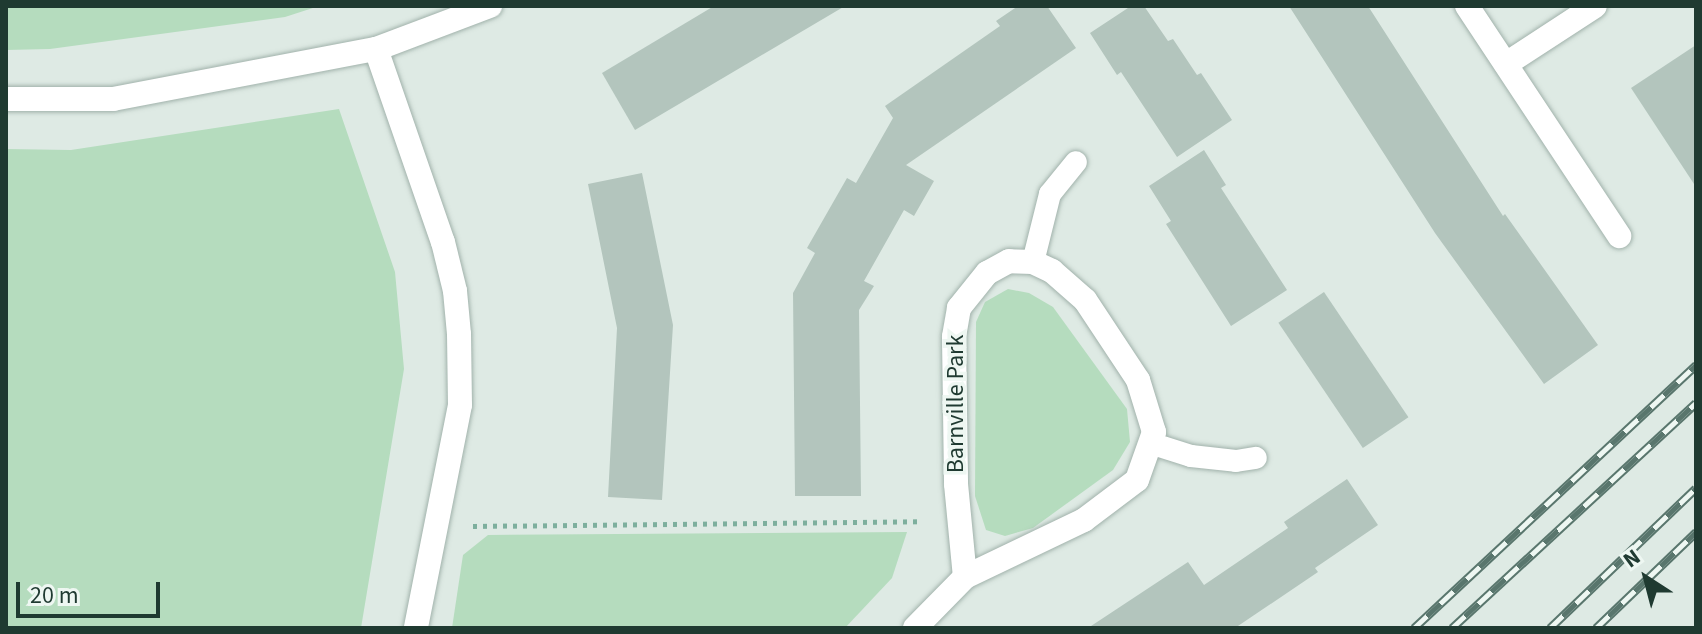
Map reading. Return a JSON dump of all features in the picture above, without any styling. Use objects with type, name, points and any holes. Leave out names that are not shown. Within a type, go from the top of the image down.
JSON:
[{"type":"street","points":[[6,99],[113,99],[376,49],[490,6]]},
{"type":"street","points":[[1467,6],[1619,236]]},
{"type":"street","points":[[1506,64],[1595,6]]},
{"type":"street","points":[[376,49],[443,242],[455,291],[460,405],[416,628]]},
{"type":"street","name":"Barnville Park","points":[[965,577],[956,484],[954,337],[959,308],[987,273],[1009,261],[1033,262]]},
{"type":"street","points":[[915,628],[965,577],[1084,520],[1137,480],[1154,432],[1138,380],[1085,300],[1052,271],[1033,262]]},
{"type":"lane","points":[[1033,262],[1050,194],[1076,162]]},
{"type":"lane","points":[[1150,443],[1191,456],[1236,461],[1256,458]]},
{"type":"path","points":[[436,526],[960,521]]},
{"type":"green space","points":[[6,6],[319,6],[285,17],[50,49],[6,50]]},
{"type":"green space","points":[[339,109],[395,272],[404,369],[361,628],[6,628],[6,149],[71,150]]},
{"type":"green space","points":[[1008,289],[1029,293],[1053,307],[1127,409],[1130,442],[1113,470],[1033,528],[1005,536],[986,530],[975,496],[976,322],[985,302]]},
{"type":"green space","points":[[907,532],[892,578],[845,628],[452,628],[463,555],[488,535]]},
{"type":"building","points":[[714,6],[845,6],[635,130],[602,73]]},
{"type":"building","points":[[1018,6],[1047,6],[1076,48],[906,165],[934,181],[914,216],[904,210],[864,281],[874,286],[859,310],[861,496],[795,496],[793,293],[815,253],[807,248],[847,178],[856,183],[893,118],[885,106],[1000,26],[996,21]]},
{"type":"building","points":[[1131,6],[1144,6],[1168,41],[1173,39],[1197,75],[1201,73],[1232,120],[1177,157],[1121,72],[1117,75],[1090,33]]},
{"type":"building","points":[[1289,6],[1368,6],[1503,216],[1505,214],[1598,345],[1544,384],[1435,233]]},
{"type":"building","points":[[1696,45],[1696,187],[1631,88]]},
{"type":"building","points":[[1204,150],[1226,185],[1221,188],[1287,290],[1231,326],[1166,224],[1171,221],[1149,186]]},
{"type":"building","points":[[642,173],[673,325],[662,500],[608,497],[617,328],[588,184]]},
{"type":"building","points":[[1324,292],[1408,417],[1363,448],[1278,323]]},
{"type":"building","points":[[1347,479],[1378,525],[1315,568],[1318,572],[1235,628],[1088,628],[1188,562],[1204,585],[1288,528],[1284,522]]},
{"type":"railway","points":[[1414,628],[1696,365]]},
{"type":"railway","points":[[1452,628],[1696,403]]},
{"type":"railway","points":[[1550,628],[1696,488]]},
{"type":"railway","points":[[1596,628],[1696,532]]}]
